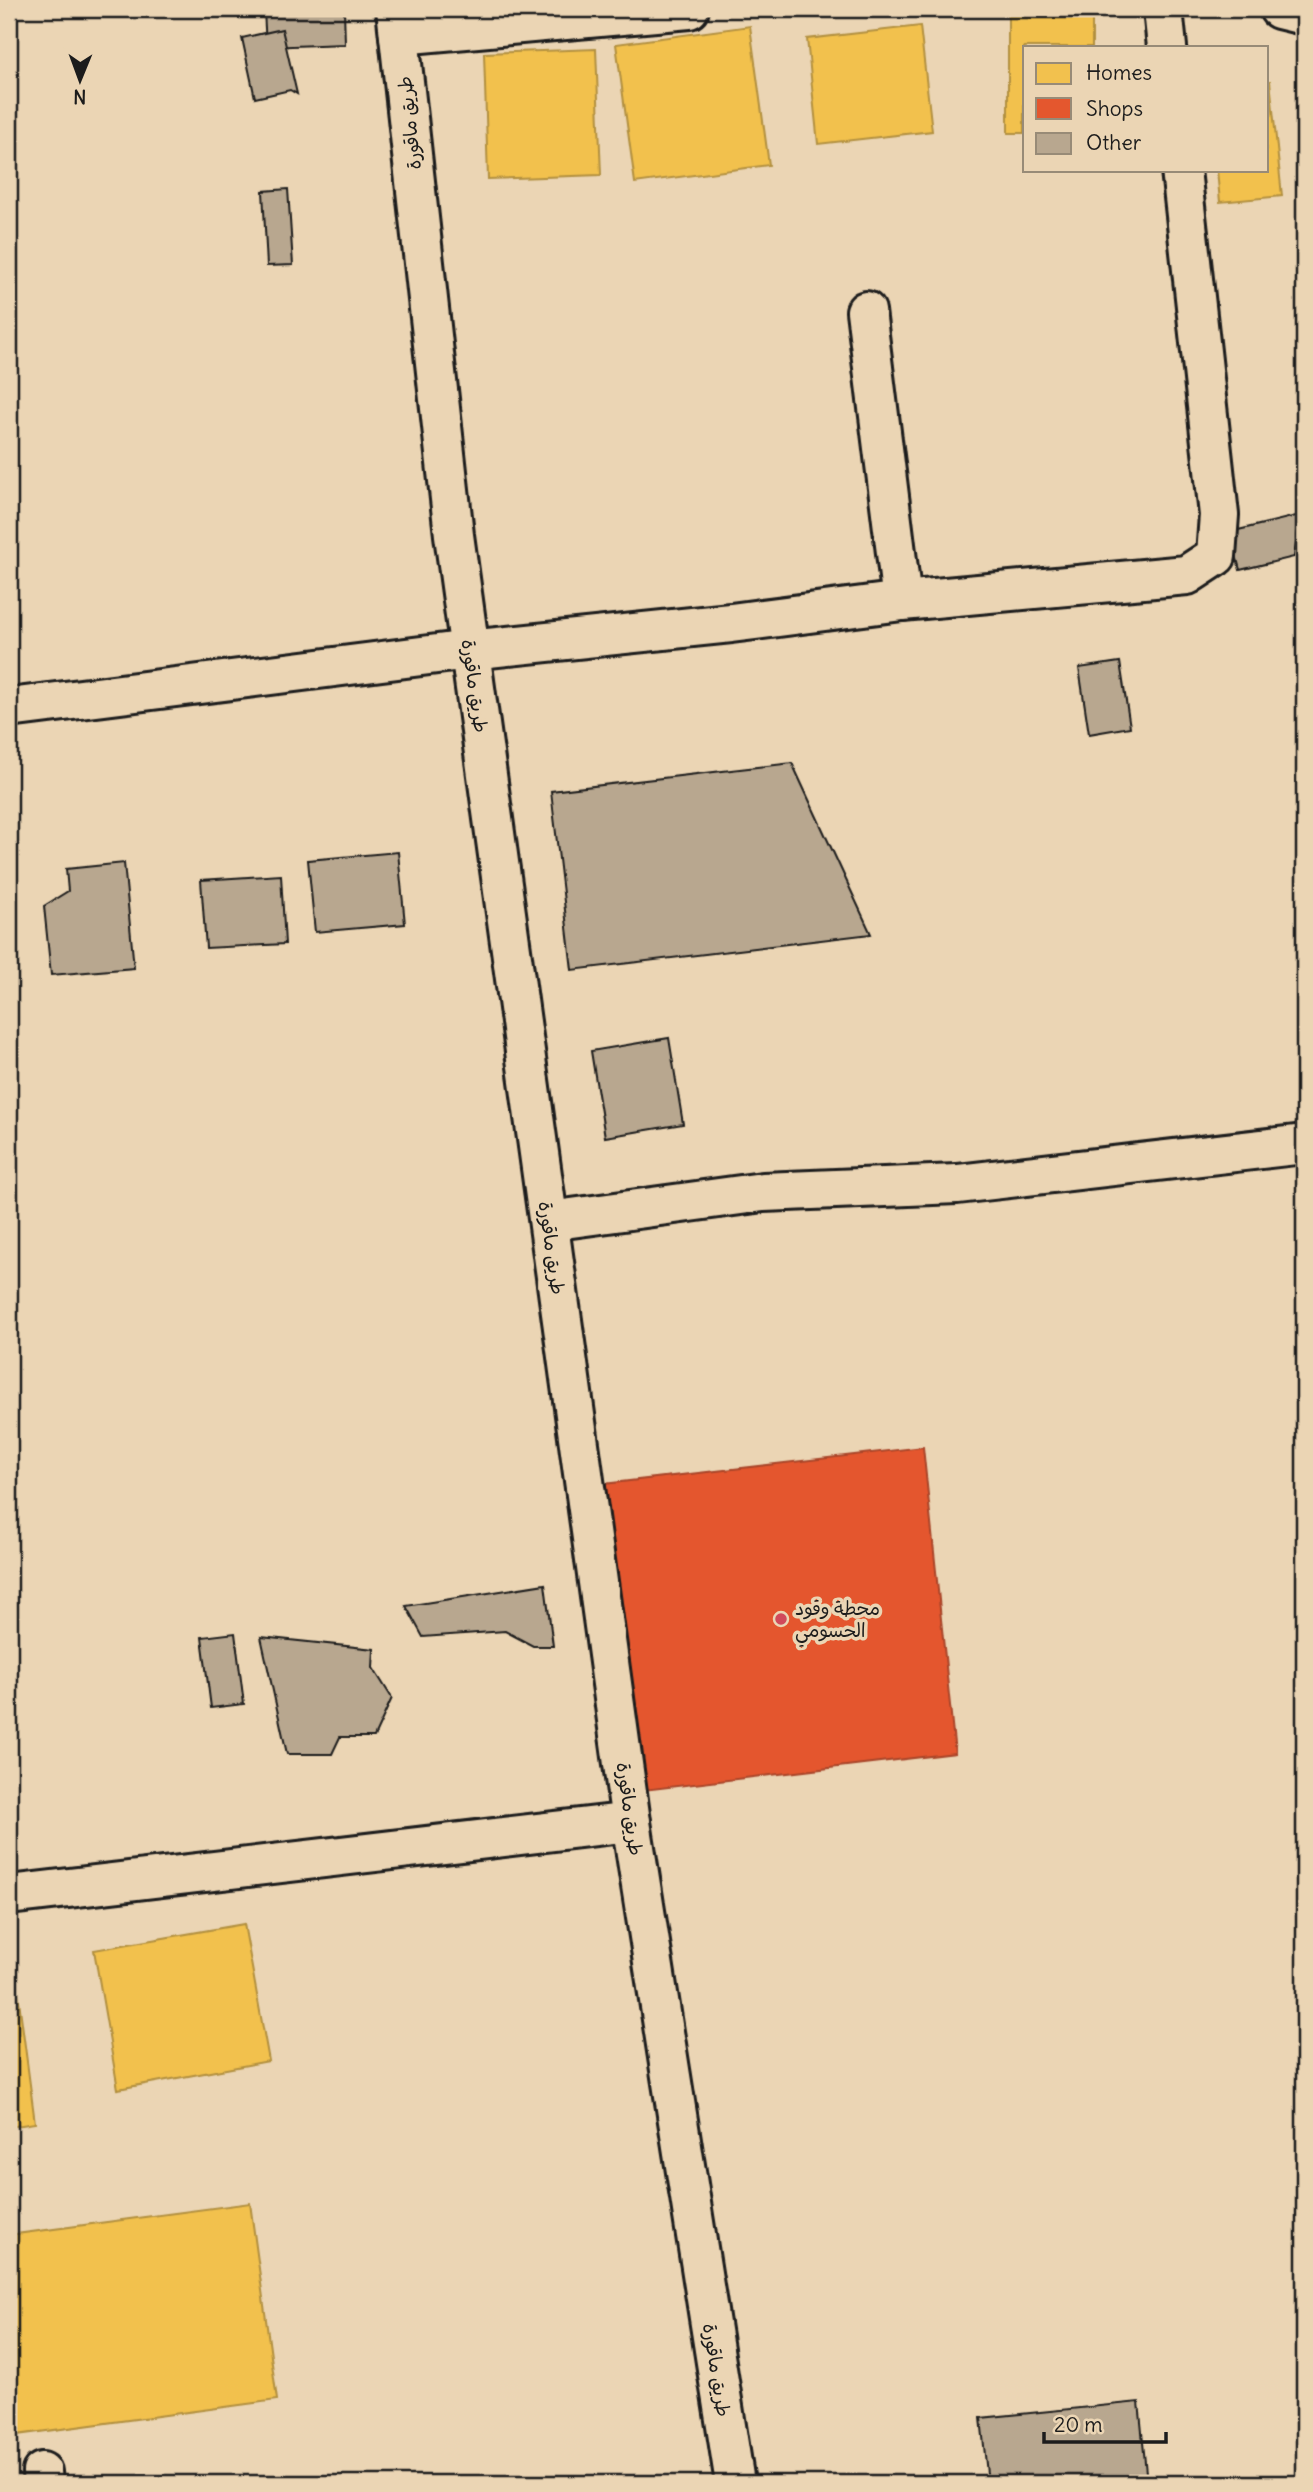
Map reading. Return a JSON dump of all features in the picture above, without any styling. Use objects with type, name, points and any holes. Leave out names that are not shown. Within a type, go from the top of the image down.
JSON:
[{"type":"street","points":[[397,22],[689,9]]},
{"type":"street","points":[[1163,9],[1167,46]]},
{"type":"street","points":[[1279,9],[1304,15]]},
{"type":"street","name":"طريق ماقورة","points":[[397,22],[454,535],[631,1822],[735,2483]]},
{"type":"street","points":[[9,708],[470,650],[731,623],[902,601],[1187,575],[1216,556],[1219,515],[1181,172]]},
{"type":"street","points":[[866,311],[902,601]]},
{"type":"street","points":[[549,1221],[763,1192],[957,1184],[1304,1144]]},
{"type":"street","points":[[9,1895],[631,1822]]},
{"type":"building: Homes","points":[[1008,9],[1092,9],[1092,46],[1023,46],[1023,133],[1008,133]]},
{"type":"building: Homes","points":[[750,26],[769,165],[635,183],[616,44]]},
{"type":"building: Homes","points":[[920,26],[932,131],[818,144],[807,39]]},
{"type":"building: Homes","points":[[596,49],[601,175],[488,179],[484,53]]},
{"type":"building: Homes","points":[[1270,81],[1282,196],[1220,202],[1217,172],[1268,172]]},
{"type":"building: Homes","points":[[244,1924],[269,2061],[118,2089],[94,1950]]},
{"type":"building: Homes","points":[[9,1939],[35,2123],[9,2127]]},
{"type":"building: Homes","points":[[250,2203],[277,2400],[9,2436],[9,2235]]},
{"type":"building: Shops","name":"محطة وقود الحسومي","points":[[923,1447],[955,1753],[644,1790],[604,1484]]},
{"type":"building: Other","points":[[344,9],[345,44],[266,47],[264,10]]},
{"type":"building: Other","points":[[282,29],[297,94],[290,90],[255,98],[242,38]]},
{"type":"building: Other","points":[[288,189],[293,265],[267,266],[263,191]]},
{"type":"building: Other","points":[[1300,515],[1294,557],[1240,570],[1230,532]]},
{"type":"building: Other","points":[[1120,662],[1130,727],[1089,734],[1079,668]]},
{"type":"building: Other","points":[[792,763],[871,934],[572,970],[551,791]]},
{"type":"building: Other","points":[[398,852],[405,924],[315,932],[308,860]]},
{"type":"building: Other","points":[[124,863],[134,968],[51,975],[44,906],[68,891],[66,869]]},
{"type":"building: Other","points":[[281,875],[285,944],[206,948],[201,880]]},
{"type":"building: Other","points":[[669,1038],[683,1124],[605,1137],[591,1051]]},
{"type":"building: Other","points":[[545,1584],[553,1646],[533,1646],[505,1631],[423,1637],[406,1606]]},
{"type":"building: Other","points":[[235,1633],[244,1704],[211,1708],[202,1637]]},
{"type":"building: Other","points":[[261,1637],[374,1649],[373,1668],[392,1698],[374,1737],[340,1737],[332,1754],[287,1754]]},
{"type":"building: Other","points":[[1139,2402],[1147,2483],[988,2483],[981,2418]]},
{"type":"place","name":"محطة وقود الحسومي","points":[[781,1619]]}]
